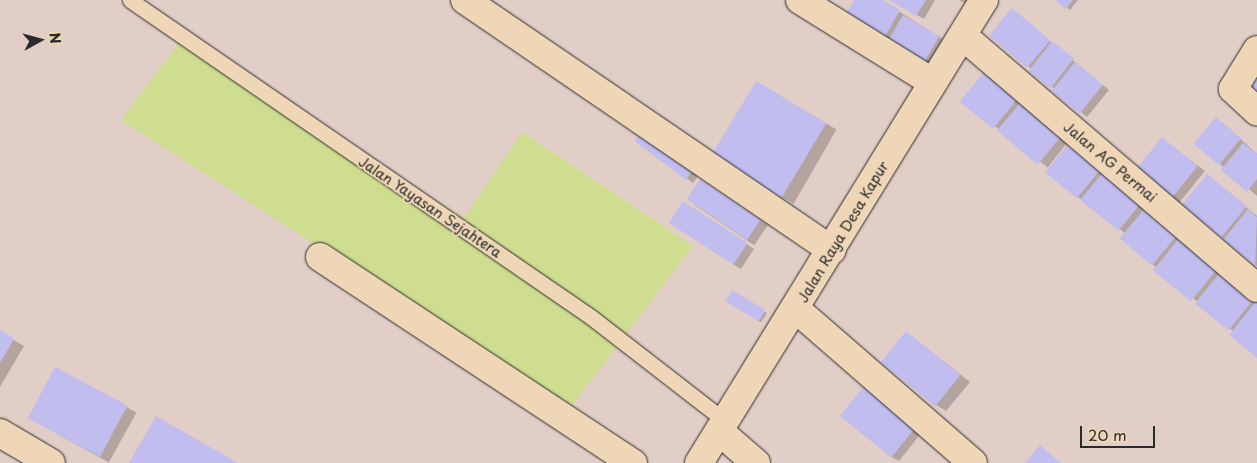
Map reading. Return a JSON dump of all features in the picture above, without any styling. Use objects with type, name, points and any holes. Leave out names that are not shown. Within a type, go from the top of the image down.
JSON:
[{"type":"street","points":[[464,0],[832,250]]},
{"type":"street","points":[[800,0],[932,82]]},
{"type":"street","name":"Jalan Raya Desa Kapur","points":[[699,463],[797,310],[932,82],[963,36],[984,0]]},
{"type":"street","name":"Jalan AG Permai","points":[[963,36],[1257,288]]},
{"type":"street","points":[[1257,50],[1233,89],[1257,110]]},
{"type":"street","points":[[320,257],[632,463]]},
{"type":"street","points":[[797,310],[973,463]]},
{"type":"street","points":[[722,426],[742,458]]},
{"type":"street","points":[[0,433],[51,463]]},
{"type":"lane","name":"Jalan Yayasan Sejahtera","points":[[130,0],[591,317],[722,426]]},
{"type":"green space","points":[[182,39],[464,218],[522,132],[693,246],[570,408],[121,120]]},
{"type":"building","points":[[854,0],[883,0],[900,10],[882,42],[843,19]]},
{"type":"building","points":[[889,0],[926,0],[916,16]]},
{"type":"building","points":[[1055,0],[1073,0],[1066,9]]},
{"type":"building","points":[[1012,8],[1050,40],[1027,68],[989,36]]},
{"type":"building","points":[[903,15],[939,36],[922,66],[886,45]]},
{"type":"building","points":[[1052,41],[1074,58],[1051,88],[1029,71]]},
{"type":"building","points":[[1075,62],[1103,85],[1080,113],[1052,91]]},
{"type":"building","points":[[983,73],[1016,100],[993,129],[960,102]]},
{"type":"building","points":[[1257,73],[1257,94],[1247,86]]},
{"type":"building","points":[[756,81],[826,123],[781,199],[711,156]]},
{"type":"building","points":[[1020,103],[1061,137],[1037,165],[997,131]]},
{"type":"building","points":[[1216,117],[1241,138],[1219,165],[1194,144]]},
{"type":"building","points":[[646,126],[697,165],[686,180],[635,141]]},
{"type":"building","points":[[1162,137],[1198,166],[1171,199],[1136,170]]},
{"type":"building","points":[[1069,143],[1101,169],[1077,198],[1045,173]]},
{"type":"building","points":[[1243,143],[1257,154],[1257,179],[1247,192],[1221,170]]},
{"type":"building","points":[[1103,172],[1141,203],[1118,231],[1080,200]]},
{"type":"building","points":[[1207,174],[1247,206],[1221,237],[1182,205]]},
{"type":"building","points":[[700,179],[761,220],[747,240],[687,199]]},
{"type":"building","points":[[683,201],[748,243],[733,265],[669,223]]},
{"type":"building","points":[[1146,207],[1178,234],[1152,265],[1120,238]]},
{"type":"building","points":[[1248,209],[1257,217],[1255,266],[1223,240]]},
{"type":"building","points":[[1180,237],[1218,268],[1191,301],[1153,270]]},
{"type":"building","points":[[1222,270],[1255,297],[1228,330],[1195,303]]},
{"type":"building","points":[[732,290],[765,310],[759,321],[725,301]]},
{"type":"building","points":[[1257,300],[1257,358],[1229,335]]},
{"type":"building","points":[[0,330],[14,339],[0,363]]},
{"type":"building","points":[[906,331],[960,375],[935,406],[881,362]]},
{"type":"building","points":[[55,367],[127,405],[100,457],[28,418]]},
{"type":"building","points":[[865,385],[916,427],[891,458],[840,416]]},
{"type":"building","points":[[156,416],[238,463],[129,463]]},
{"type":"building","points":[[1040,445],[1061,463],[1025,463]]}]
